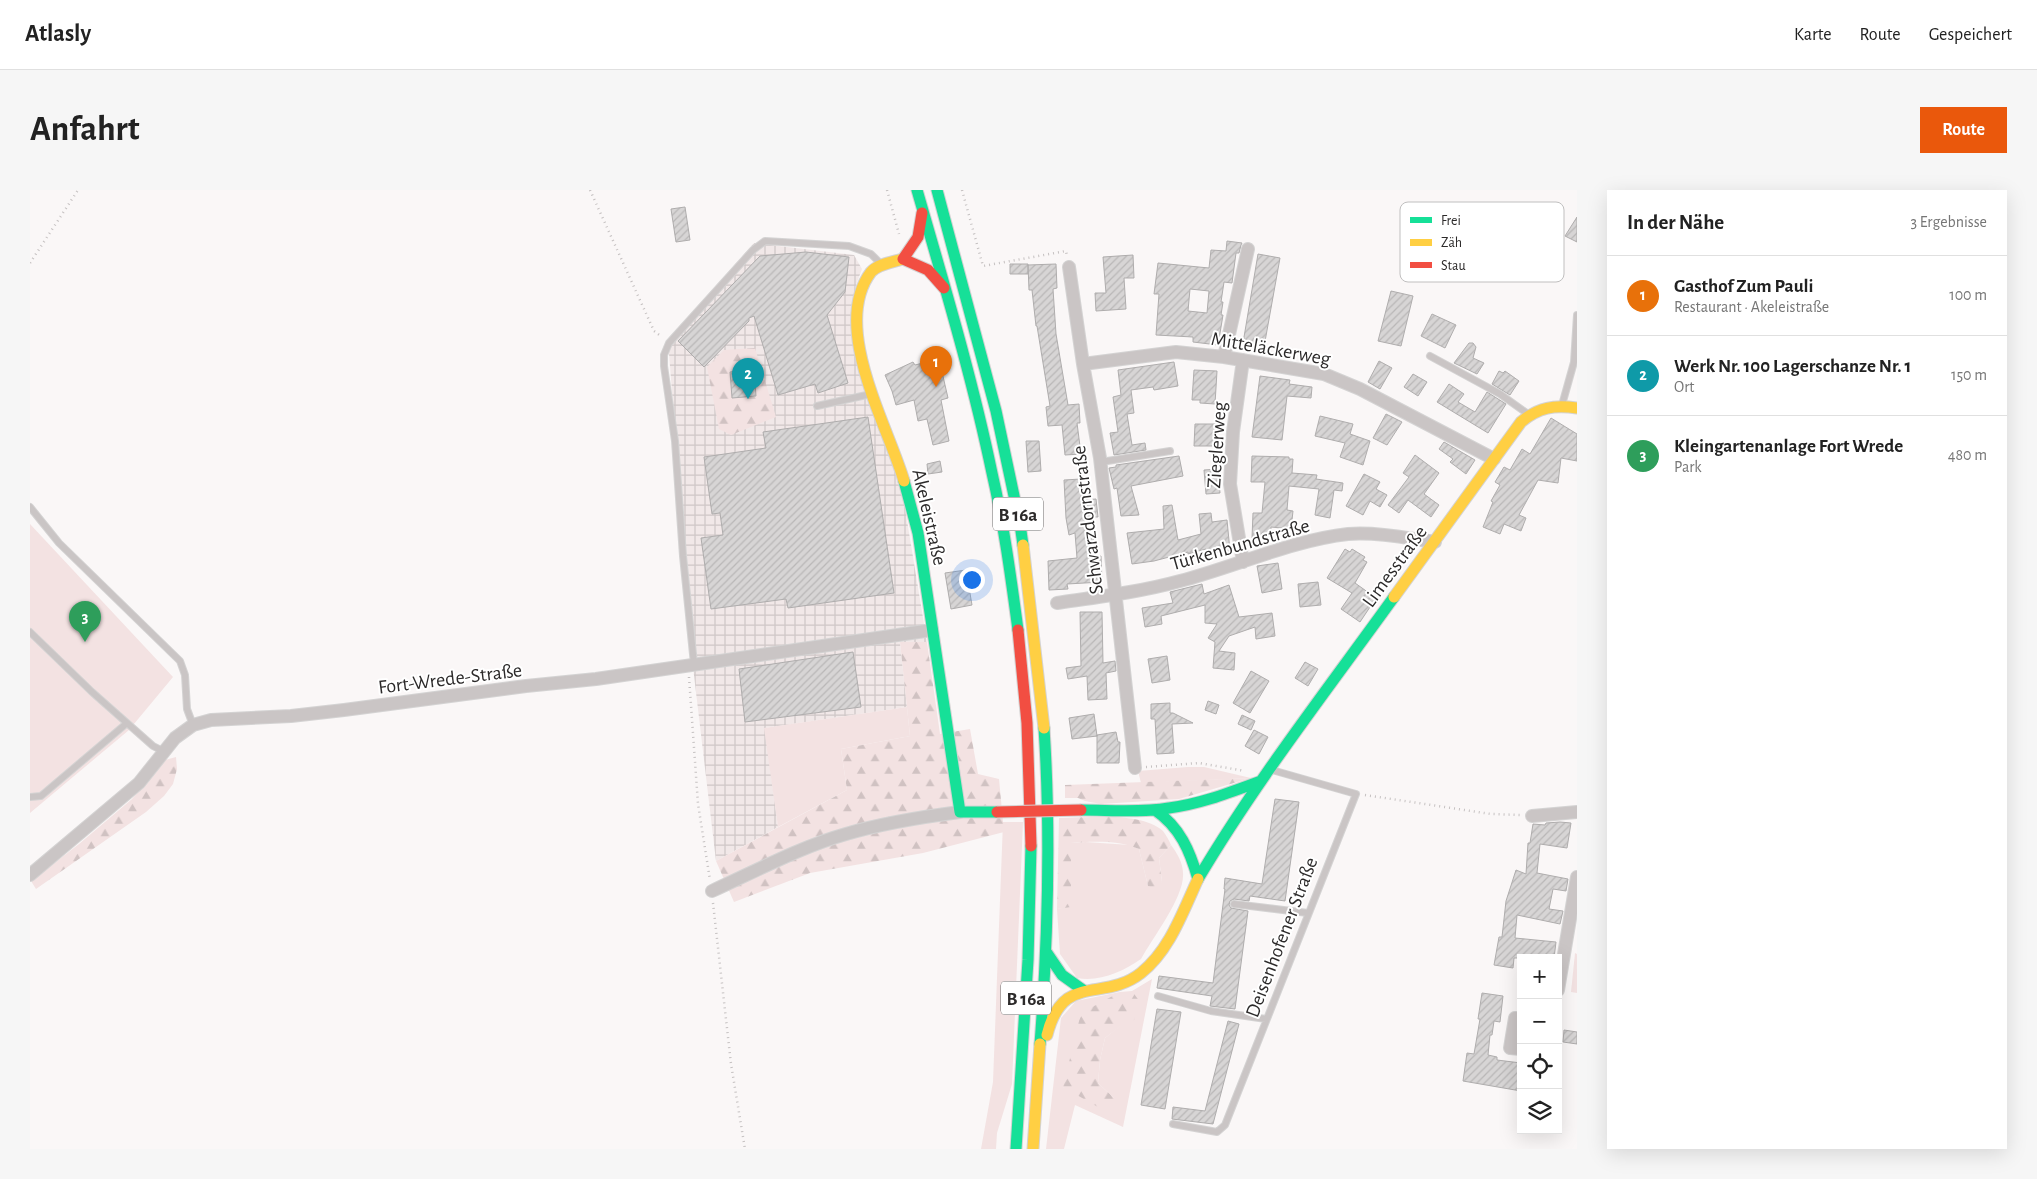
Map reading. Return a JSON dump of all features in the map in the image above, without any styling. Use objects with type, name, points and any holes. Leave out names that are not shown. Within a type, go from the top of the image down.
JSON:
[{"type":"main road","name":"B 16a","points":[[917,190],[985,442],[1001,516],[1020,652],[1027,743],[1030,846],[1025,1032],[1016,1149]]},
{"type":"main road","name":"B 16a","points":[[937,190],[996,411],[1020,524],[1041,692],[1048,790],[1049,846],[1047,953],[1033,1149]]},
{"type":"main road","points":[[903,259],[918,237],[923,209]]},
{"type":"main road","points":[[882,265],[903,259],[928,270],[945,289]]},
{"type":"main road","name":"Akeleistraße","points":[[882,265],[872,271],[862,289],[856,322],[859,344],[872,394],[884,430],[899,464],[918,533],[960,812]]},
{"type":"main road","name":"Limesstraße","points":[[1083,990],[1117,985],[1133,978],[1146,969],[1161,951],[1198,879],[1227,830],[1522,422],[1529,415],[1543,407],[1562,406],[1577,408]]},
{"type":"main road","points":[[960,812],[1155,810],[1189,804],[1229,793],[1266,775]]},
{"type":"main road","points":[[1155,810],[1166,817],[1182,835],[1192,858],[1198,879]]},
{"type":"main road","points":[[1047,953],[1062,974],[1083,990]]},
{"type":"main road","points":[[1040,1062],[1056,1010],[1072,994],[1083,990]]},
{"type":"street","points":[[1224,357],[1248,249]]},
{"type":"street","name":"Schwarzdornstraße","points":[[1069,267],[1100,462],[1135,768]]},
{"type":"street","name":"Mitteläckerweg","points":[[1083,364],[1176,352],[1296,368],[1344,381],[1494,459]]},
{"type":"street","name":"Zieglerweg","points":[[1243,360],[1232,441],[1230,484],[1243,562]]},
{"type":"street","name":"Türkenbundstraße","points":[[1057,602],[1115,595],[1180,581],[1303,544],[1347,534],[1377,535],[1435,542]]},
{"type":"street","name":"Fort-Wrede-Straße","points":[[30,875],[139,782],[175,738],[193,725],[211,720],[291,716],[596,679],[932,630]]},
{"type":"street","points":[[712,891],[792,853],[845,834],[881,825],[960,812]]},
{"type":"street","points":[[1532,816],[1577,812]]},
{"type":"street","points":[[1562,966],[1577,878]]},
{"type":"street","points":[[1517,1018],[1515,1018],[1510,1048],[1517,1049]]},
{"type":"lane","points":[[692,664],[675,441],[664,366],[664,355],[669,343],[753,250],[765,241],[849,246],[871,254],[882,265]]},
{"type":"lane","points":[[1562,406],[1574,362],[1577,315]]},
{"type":"lane","points":[[1430,356],[1500,394],[1529,415]]},
{"type":"lane","points":[[817,406],[872,394]]},
{"type":"lane","points":[[1100,462],[1170,451]]},
{"type":"lane","points":[[30,507],[59,543],[180,661],[186,675],[187,709],[193,725]]},
{"type":"lane","points":[[30,632],[92,692],[153,746],[165,752]]},
{"type":"lane","points":[[30,797],[41,796],[127,723]]},
{"type":"lane","points":[[1266,775],[1356,794]]},
{"type":"lane","name":"Deisenhofener Straße","points":[[1173,1124],[1217,1132],[1225,1125],[1356,794]]},
{"type":"lane","points":[[1234,904],[1308,913]]},
{"type":"lane","points":[[1158,996],[1211,1011],[1266,1019]]},
{"type":"path","points":[[30,263],[78,190]]},
{"type":"path","points":[[590,190],[654,330],[669,343]]},
{"type":"path","points":[[888,190],[901,240]]},
{"type":"path","points":[[962,190],[983,266],[1066,252],[1069,267]]},
{"type":"path","points":[[692,664],[690,711],[698,804],[712,891],[731,1064],[745,1149]]},
{"type":"path","points":[[1135,768],[1199,763],[1266,775]]},
{"type":"path","points":[[1356,794],[1491,814],[1532,816]]},
{"type":"shaded area","points":[[754,243],[854,255],[862,269],[856,285],[851,314],[902,490],[927,642],[900,642],[907,707],[765,728],[778,827],[716,861],[693,667],[668,340]]},
{"type":"green space","points":[[755,348],[776,417],[731,435],[719,429],[707,367],[724,350]]},
{"type":"green space","points":[[30,524],[173,677],[129,730],[30,813]]},
{"type":"green space","points":[[900,642],[927,642],[940,734],[970,729],[978,774],[999,779],[1004,832],[923,853],[810,873],[734,902],[716,861],[847,790],[841,749],[910,736]]},
{"type":"green space","points":[[907,707],[910,736],[841,749],[847,790],[778,827],[764,728]]},
{"type":"green space","points":[[176,757],[177,769],[173,784],[164,796],[146,812],[36,889],[31,881],[79,844],[132,799],[165,760]]},
{"type":"green space","points":[[1204,767],[1251,778],[1141,783],[1138,771]]},
{"type":"green space","points":[[1251,778],[1179,799],[1101,804],[1078,798],[1065,798],[1065,785]]},
{"type":"green space","points":[[1059,818],[1128,818],[1153,825],[1163,831],[1171,845],[1159,858],[1162,882],[1159,887],[1153,888],[1148,886],[1139,849],[1115,843],[1071,843],[1071,907],[1057,909]]},
{"type":"green space","points":[[1003,822],[1023,822],[1012,1084],[997,1133],[996,1149],[981,1149],[993,1082]]},
{"type":"green space","points":[[1071,843],[1130,845],[1139,849],[1148,886],[1162,882],[1159,858],[1171,845],[1179,858],[1183,873],[1179,893],[1174,905],[1141,959],[1110,975],[1094,979],[1077,978],[1060,954],[1057,909],[1071,906]]},
{"type":"green space","points":[[1575,953],[1577,954],[1577,993],[1571,992]]},
{"type":"green space","points":[[1152,979],[1123,1127],[1075,1105],[1064,1149],[1046,1149],[1061,1018],[1076,1001],[1120,992],[1063,1087],[1114,1098],[1098,1083],[1100,1060],[1105,1038],[1126,1021],[1132,991]]},
{"type":"green space","points":[[1132,991],[1140,1002],[1134,1020],[1126,1022],[1105,1038],[1100,1060],[1098,1083],[1114,1098],[1114,1106],[1110,1114],[1063,1087],[1081,1013],[1120,992]]},
{"type":"building","points":[[685,207],[690,240],[676,242],[671,209]]},
{"type":"building","points":[[1577,217],[1577,242],[1565,236]]},
{"type":"building","points":[[1227,241],[1242,243],[1239,253],[1236,253],[1232,283],[1224,282],[1221,302],[1223,302],[1221,315],[1223,315],[1218,345],[1193,342],[1193,337],[1156,335],[1159,294],[1154,294],[1158,263],[1209,268],[1211,250],[1226,251]],"holes":[[[1190,289],[1209,291],[1207,313],[1188,311]]]},
{"type":"building","points":[[806,252],[849,257],[845,292],[827,315],[848,383],[818,393],[815,384],[778,395],[754,316],[749,318],[749,321],[704,367],[678,341],[760,256]]},
{"type":"building","points":[[1258,254],[1280,258],[1264,347],[1243,343]]},
{"type":"building","points":[[1133,255],[1134,278],[1124,278],[1126,309],[1096,311],[1095,293],[1106,293],[1103,257]]},
{"type":"building","points":[[1010,264],[1028,264],[1028,274],[1010,274]]},
{"type":"building","points":[[1056,264],[1057,288],[1053,289],[1056,334],[1068,405],[1079,404],[1080,423],[1077,423],[1081,454],[1065,455],[1062,425],[1048,426],[1046,407],[1050,406],[1036,326],[1032,290],[1029,290],[1028,265]]},
{"type":"building","points":[[1391,291],[1413,296],[1401,346],[1378,341]]},
{"type":"building","points":[[1432,314],[1456,325],[1445,348],[1421,336]]},
{"type":"building","points":[[1469,343],[1473,343],[1476,347],[1473,358],[1484,363],[1477,374],[1454,363]]},
{"type":"building","points":[[939,359],[948,398],[941,400],[949,441],[933,445],[927,419],[918,421],[914,400],[896,405],[885,375],[913,362],[915,365]]},
{"type":"building","points":[[1379,361],[1392,368],[1380,389],[1368,382]]},
{"type":"building","points":[[1174,362],[1178,386],[1154,390],[1153,387],[1131,390],[1134,413],[1127,414],[1132,445],[1145,443],[1146,450],[1114,455],[1110,433],[1118,432],[1113,397],[1121,395],[1118,370]]},
{"type":"building","points":[[754,369],[756,396],[732,398],[730,372]]},
{"type":"building","points":[[1194,370],[1217,371],[1215,404],[1200,403],[1200,400],[1192,400]]},
{"type":"building","points":[[1499,371],[1503,373],[1505,371],[1519,381],[1510,395],[1492,384]]},
{"type":"building","points":[[1413,374],[1427,382],[1418,396],[1404,387]]},
{"type":"building","points":[[1260,376],[1290,380],[1289,384],[1312,387],[1311,398],[1287,396],[1282,440],[1252,437]]},
{"type":"building","points":[[1449,384],[1464,394],[1458,402],[1475,412],[1487,392],[1506,404],[1488,433],[1437,402]]},
{"type":"building","points":[[1386,414],[1402,422],[1387,445],[1373,438]]},
{"type":"building","points":[[1320,416],[1353,424],[1350,434],[1370,441],[1363,465],[1340,457],[1345,443],[1315,436]]},
{"type":"building","points":[[868,417],[894,593],[788,608],[786,599],[711,609],[701,538],[723,535],[720,513],[712,514],[704,457],[766,448],[763,432]]},
{"type":"building","points":[[1551,418],[1577,434],[1577,461],[1561,458],[1558,483],[1538,480],[1519,515],[1526,518],[1521,531],[1504,524],[1500,534],[1483,527],[1493,502],[1491,501],[1500,485],[1495,482],[1504,467],[1510,470],[1522,449],[1530,454]]},
{"type":"building","points":[[1195,424],[1217,424],[1217,446],[1194,446]]},
{"type":"building","points":[[1026,441],[1039,441],[1041,471],[1028,472]]},
{"type":"building","points":[[1444,442],[1475,460],[1466,474],[1450,462],[1453,459],[1439,449]]},
{"type":"building","points":[[1415,455],[1439,473],[1424,494],[1439,505],[1431,517],[1408,500],[1399,513],[1388,505],[1409,477],[1403,473]]},
{"type":"building","points":[[1179,456],[1183,476],[1131,486],[1139,515],[1121,516],[1117,488],[1114,489],[1109,468],[1116,467],[1116,465]]},
{"type":"building","points":[[1252,456],[1289,457],[1289,459],[1293,459],[1292,473],[1317,475],[1316,479],[1343,483],[1342,491],[1334,490],[1330,518],[1315,515],[1319,489],[1289,486],[1287,510],[1293,511],[1291,529],[1271,527],[1270,539],[1252,538],[1253,513],[1262,513],[1265,482],[1251,482]]},
{"type":"building","points":[[940,461],[942,472],[928,474],[927,464]]},
{"type":"building","points":[[1218,469],[1220,493],[1206,494],[1204,470]]},
{"type":"building","points":[[1364,474],[1380,482],[1376,489],[1387,495],[1380,507],[1370,501],[1363,515],[1346,506]]},
{"type":"building","points":[[1081,479],[1083,500],[1096,499],[1098,517],[1084,517],[1088,537],[1093,536],[1096,557],[1101,556],[1102,582],[1067,584],[1068,589],[1049,590],[1048,561],[1077,558],[1075,533],[1069,535],[1066,518],[1064,480]]},
{"type":"building","points":[[1172,505],[1178,540],[1201,534],[1199,514],[1211,513],[1212,522],[1227,520],[1230,551],[1207,553],[1206,549],[1132,564],[1127,533],[1164,529],[1163,506]]},
{"type":"building","points":[[1345,549],[1350,552],[1352,549],[1365,557],[1363,560],[1367,562],[1355,583],[1376,598],[1360,622],[1341,609],[1352,593],[1327,578]]},
{"type":"building","points":[[1278,563],[1282,589],[1262,593],[1257,566]]},
{"type":"building","points":[[966,570],[972,605],[951,609],[945,573]]},
{"type":"building","points":[[1318,582],[1321,605],[1300,607],[1298,584]]},
{"type":"building","points":[[1202,584],[1204,594],[1229,585],[1239,617],[1272,613],[1275,636],[1256,639],[1255,627],[1229,636],[1219,651],[1235,653],[1234,670],[1213,668],[1215,642],[1208,638],[1217,624],[1205,623],[1205,605],[1161,616],[1162,624],[1145,627],[1142,608],[1173,603],[1170,592]]},
{"type":"building","points":[[1080,612],[1102,612],[1103,663],[1115,661],[1116,671],[1106,673],[1107,699],[1088,700],[1087,676],[1068,679],[1066,668],[1081,666]]},
{"type":"building","points":[[853,652],[861,707],[745,722],[739,669]]},
{"type":"building","points":[[1167,656],[1170,680],[1152,683],[1148,659]]},
{"type":"building","points":[[1305,662],[1318,669],[1308,686],[1295,678]]},
{"type":"building","points":[[1251,671],[1269,681],[1250,713],[1233,703]]},
{"type":"building","points":[[1208,701],[1219,705],[1216,714],[1205,710]]},
{"type":"building","points":[[1170,703],[1170,713],[1193,723],[1172,724],[1174,753],[1157,754],[1155,719],[1151,719],[1151,704]]},
{"type":"building","points":[[1094,714],[1097,736],[1072,739],[1069,718]]},
{"type":"building","points":[[1242,715],[1255,721],[1251,730],[1238,724]]},
{"type":"building","points":[[1254,730],[1268,737],[1259,754],[1245,746]]},
{"type":"building","points":[[1116,732],[1118,742],[1120,742],[1119,763],[1097,763],[1097,735]]},
{"type":"building","points":[[1275,799],[1299,802],[1285,901],[1250,896],[1249,901],[1234,899],[1230,901],[1229,905],[1231,908],[1248,911],[1235,1009],[1210,1006],[1212,996],[1157,988],[1159,976],[1213,983],[1225,878],[1262,884]]},
{"type":"building","points":[[1546,823],[1571,823],[1567,848],[1540,844],[1537,873],[1568,879],[1566,891],[1553,889],[1549,909],[1563,911],[1560,924],[1517,915],[1515,938],[1556,942],[1554,954],[1517,954],[1517,958],[1514,958],[1513,968],[1494,965],[1499,937],[1502,937],[1506,901],[1516,870],[1526,874],[1528,843],[1530,843],[1533,824],[1545,825]]},
{"type":"building","points":[[1482,993],[1503,996],[1500,1022],[1494,1021],[1492,1035],[1490,1035],[1488,1055],[1497,1057],[1497,1060],[1517,1062],[1517,1090],[1463,1081],[1467,1053],[1474,1054],[1480,1019],[1478,1019]]},
{"type":"building","points":[[1157,1009],[1181,1012],[1165,1109],[1141,1105]]},
{"type":"building","points":[[1228,1021],[1239,1024],[1213,1124],[1172,1119],[1173,1107],[1205,1111]]},
{"type":"building","points":[[1564,1030],[1577,1032],[1577,1044],[1563,1042]]},
{"type":"traffic: fast","points":[[917,190],[976,402],[1004,532],[1018,630]]},
{"type":"traffic: fast","points":[[937,190],[996,411],[1023,545]]},
{"type":"traffic: fast","points":[[904,481],[918,533],[960,812],[997,812]]},
{"type":"traffic: fast","points":[[1198,879],[1268,771],[1394,597]]},
{"type":"traffic: fast","points":[[1040,1044],[1048,886],[1044,728]]},
{"type":"traffic: fast","points":[[1081,810],[1158,810],[1193,804],[1261,781]]},
{"type":"traffic: fast","points":[[1155,810],[1171,824],[1183,840],[1198,879]]},
{"type":"traffic: fast","points":[[1016,1149],[1028,960],[1031,846]]},
{"type":"traffic: fast","points":[[1047,953],[1062,975],[1083,990]]},
{"type":"traffic: slow","points":[[903,259],[882,265],[871,272],[860,294],[857,320],[859,347],[866,376],[904,481]]},
{"type":"traffic: slow","points":[[1394,597],[1521,422],[1534,413],[1547,408],[1577,408]]},
{"type":"traffic: slow","points":[[1023,545],[1044,728]]},
{"type":"traffic: slow","points":[[1047,1035],[1054,1015],[1063,1003],[1074,995],[1127,982],[1151,964],[1168,942],[1198,879]]},
{"type":"traffic: slow","points":[[1033,1149],[1040,1044]]},
{"type":"traffic: jam","points":[[922,213],[918,237],[903,259],[928,270],[944,288]]},
{"type":"traffic: jam","points":[[1018,630],[1027,723],[1031,846]]},
{"type":"traffic: jam","points":[[997,812],[1081,810]]},
{"type":"place","name":"Gasthof Zum Pauli","points":[[936,387]]},
{"type":"place","name":"Werk Nr. 100 Lagerschanze Nr. 1","points":[[748,399]]},
{"type":"place","name":"Kleingartenanlage Fort Wrede","points":[[85,642]]}]
